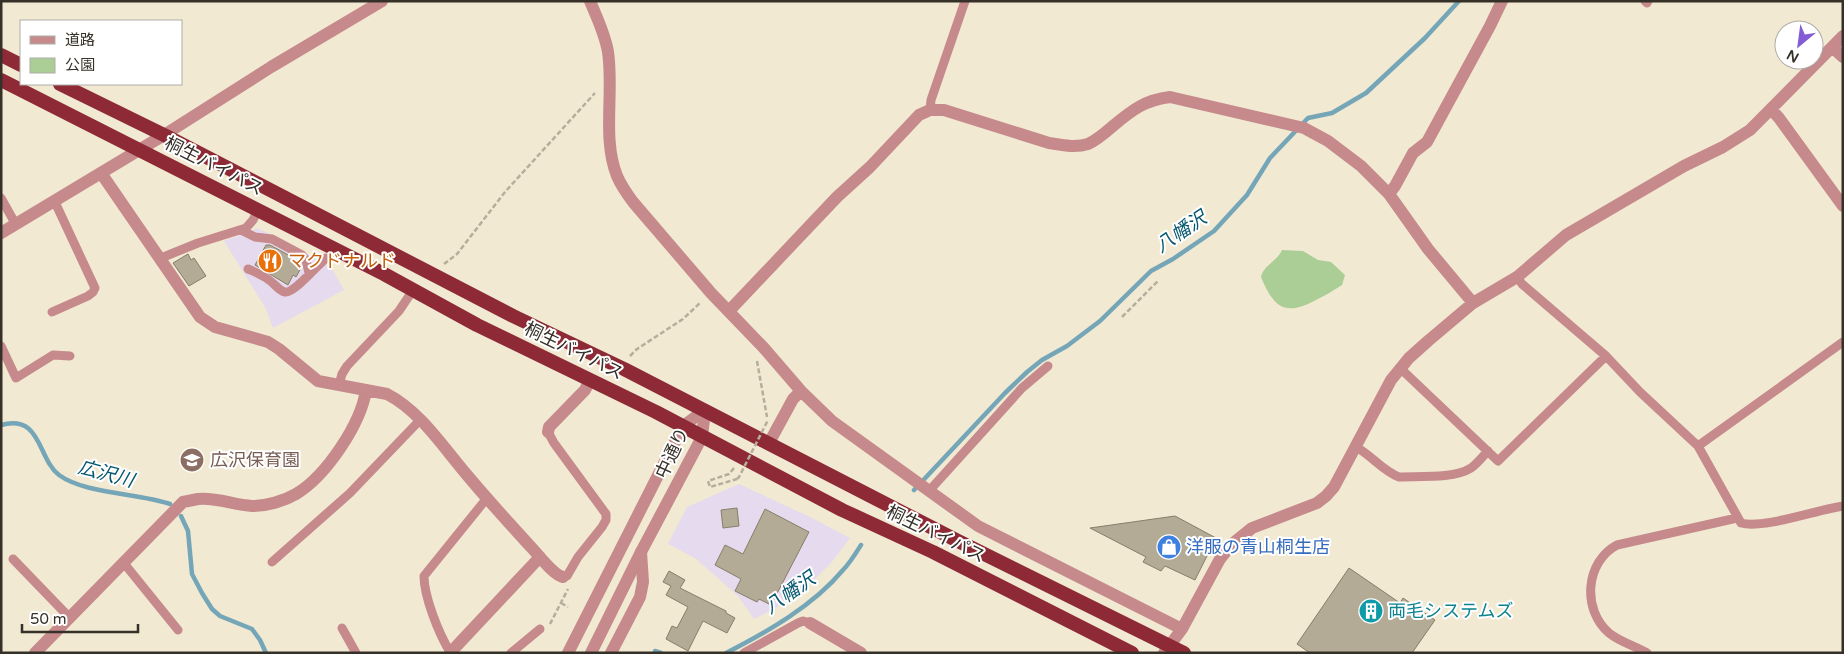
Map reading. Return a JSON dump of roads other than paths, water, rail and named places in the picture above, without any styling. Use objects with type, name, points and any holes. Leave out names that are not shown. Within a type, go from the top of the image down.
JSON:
[{"type":"highway","points":[[1,55],[20,64]]},
{"type":"highway","name":"桐生バイパス","points":[[1,80],[414,290],[477,325],[683,426],[842,510],[933,552],[1132,653]]},
{"type":"highway","name":"桐生バイパス","points":[[62,85],[164,135],[513,316],[705,410],[1167,649],[1184,653]]},
{"type":"street","points":[[1,233],[382,1]]},
{"type":"street","points":[[590,1],[603,31],[608,53],[611,152],[617,176],[633,202],[711,293],[801,391],[832,421],[884,461],[915,480],[978,526],[1182,629]]},
{"type":"street","points":[[1389,194],[1396,186],[1413,153],[1427,142],[1502,1]]},
{"type":"street","points":[[1167,649],[1182,629],[1220,559],[1231,545],[1252,528],[1306,508],[1326,496],[1334,486],[1356,447],[1377,403],[1400,368],[1428,341],[1473,304],[1517,277],[1566,235],[1750,130],[1843,36]]},
{"type":"street","points":[[1832,47],[1843,57]]},
{"type":"street","points":[[729,311],[919,115],[930,110],[952,112],[1064,146],[1086,144],[1093,141],[1140,106],[1154,99],[1170,97],[1304,128],[1342,151],[1361,166],[1389,194],[1428,249],[1473,304]]},
{"type":"street","points":[[1771,110],[1779,118],[1843,206]]},
{"type":"street","points":[[101,172],[194,310],[206,322],[268,342],[318,381],[387,394],[395,398],[420,420],[487,498],[566,583]]},
{"type":"street","points":[[548,432],[550,427],[585,390],[590,380]]},
{"type":"street","points":[[35,653],[183,502],[200,499],[252,506],[278,502],[297,493],[314,479],[334,456],[349,434],[362,410],[366,390]]},
{"type":"street","points":[[769,444],[793,399],[801,391]]},
{"type":"street","name":"中通り","points":[[568,653],[683,426],[705,410]]},
{"type":"street","name":"中通り","points":[[591,653],[641,552],[702,437],[705,410]]},
{"type":"street","points":[[612,652],[640,597],[643,582],[641,552]]},
{"type":"street","points":[[450,653],[540,557]]},
{"type":"street","points":[[810,623],[861,653]]},
{"type":"lane","points":[[930,110],[931,100],[965,1]]},
{"type":"lane","points":[[1,198],[15,223]]},
{"type":"lane","points":[[52,312],[88,296],[95,288],[54,200]]},
{"type":"lane","points":[[160,258],[198,243],[246,228],[258,210]]},
{"type":"lane","points":[[241,230],[258,238],[272,238],[299,253],[306,260],[309,273]]},
{"type":"lane","points":[[248,268],[268,279],[284,292],[295,289],[326,258]]},
{"type":"lane","points":[[1517,277],[1529,290],[1606,356],[1640,392],[1698,446],[1741,523],[1750,526],[1843,506]]},
{"type":"lane","points":[[339,385],[342,374],[347,366],[399,311],[414,290]]},
{"type":"lane","points":[[1698,446],[1843,342]]},
{"type":"lane","points":[[1,346],[16,378],[52,355],[70,356]]},
{"type":"lane","points":[[1400,368],[1498,460],[1606,356]]},
{"type":"lane","points":[[928,490],[1022,388],[1048,366]]},
{"type":"lane","points":[[272,562],[350,493],[420,420]]},
{"type":"lane","points":[[548,432],[606,514],[606,520],[602,527],[578,557],[567,576],[566,583]]},
{"type":"lane","points":[[1356,447],[1366,452],[1392,474],[1399,477],[1457,473],[1470,468],[1488,451]]},
{"type":"lane","points":[[450,653],[442,638],[424,586],[424,576],[487,498]]},
{"type":"lane","points":[[1647,653],[1614,637],[1599,623],[1594,613],[1590,589],[1593,573],[1602,556],[1607,550],[1617,545],[1737,518]]},
{"type":"lane","points":[[13,559],[69,617]]},
{"type":"lane","points":[[123,562],[178,630]]},
{"type":"lane","points":[[744,653],[798,623],[804,621],[810,623]]},
{"type":"lane","points":[[342,628],[356,653]]},
{"type":"lane","points":[[511,653],[543,630]]},
{"type":"waterway","name":"八幡沢","points":[[914,490],[1027,372],[1042,360],[1067,346],[1100,321],[1151,271],[1173,259],[1214,231],[1247,195],[1270,158],[1308,118],[1332,113],[1366,93],[1425,38],[1459,1]]},
{"type":"waterway","name":"広沢川","points":[[1,425],[14,423],[24,426],[32,432],[52,468],[59,475],[70,481],[97,490],[170,504]]},
{"type":"waterway","name":"広沢川","points":[[181,516],[188,531],[192,574],[202,593],[212,609],[220,616],[252,629],[266,653]]},
{"type":"waterway","name":"八幡沢","points":[[726,653],[804,607],[846,567],[861,545]]},
{"type":"waterway","name":"八幡沢","points":[[655,651],[661,653]]},
{"type":"place","name":"マクドナルド","points":[[270,261]]},
{"type":"place","name":"広沢保育園","points":[[192,460]]},
{"type":"place","name":"洋服の青山桐生店","points":[[1169,547]]},
{"type":"place","name":"両毛システムズ","points":[[1371,611]]}]
